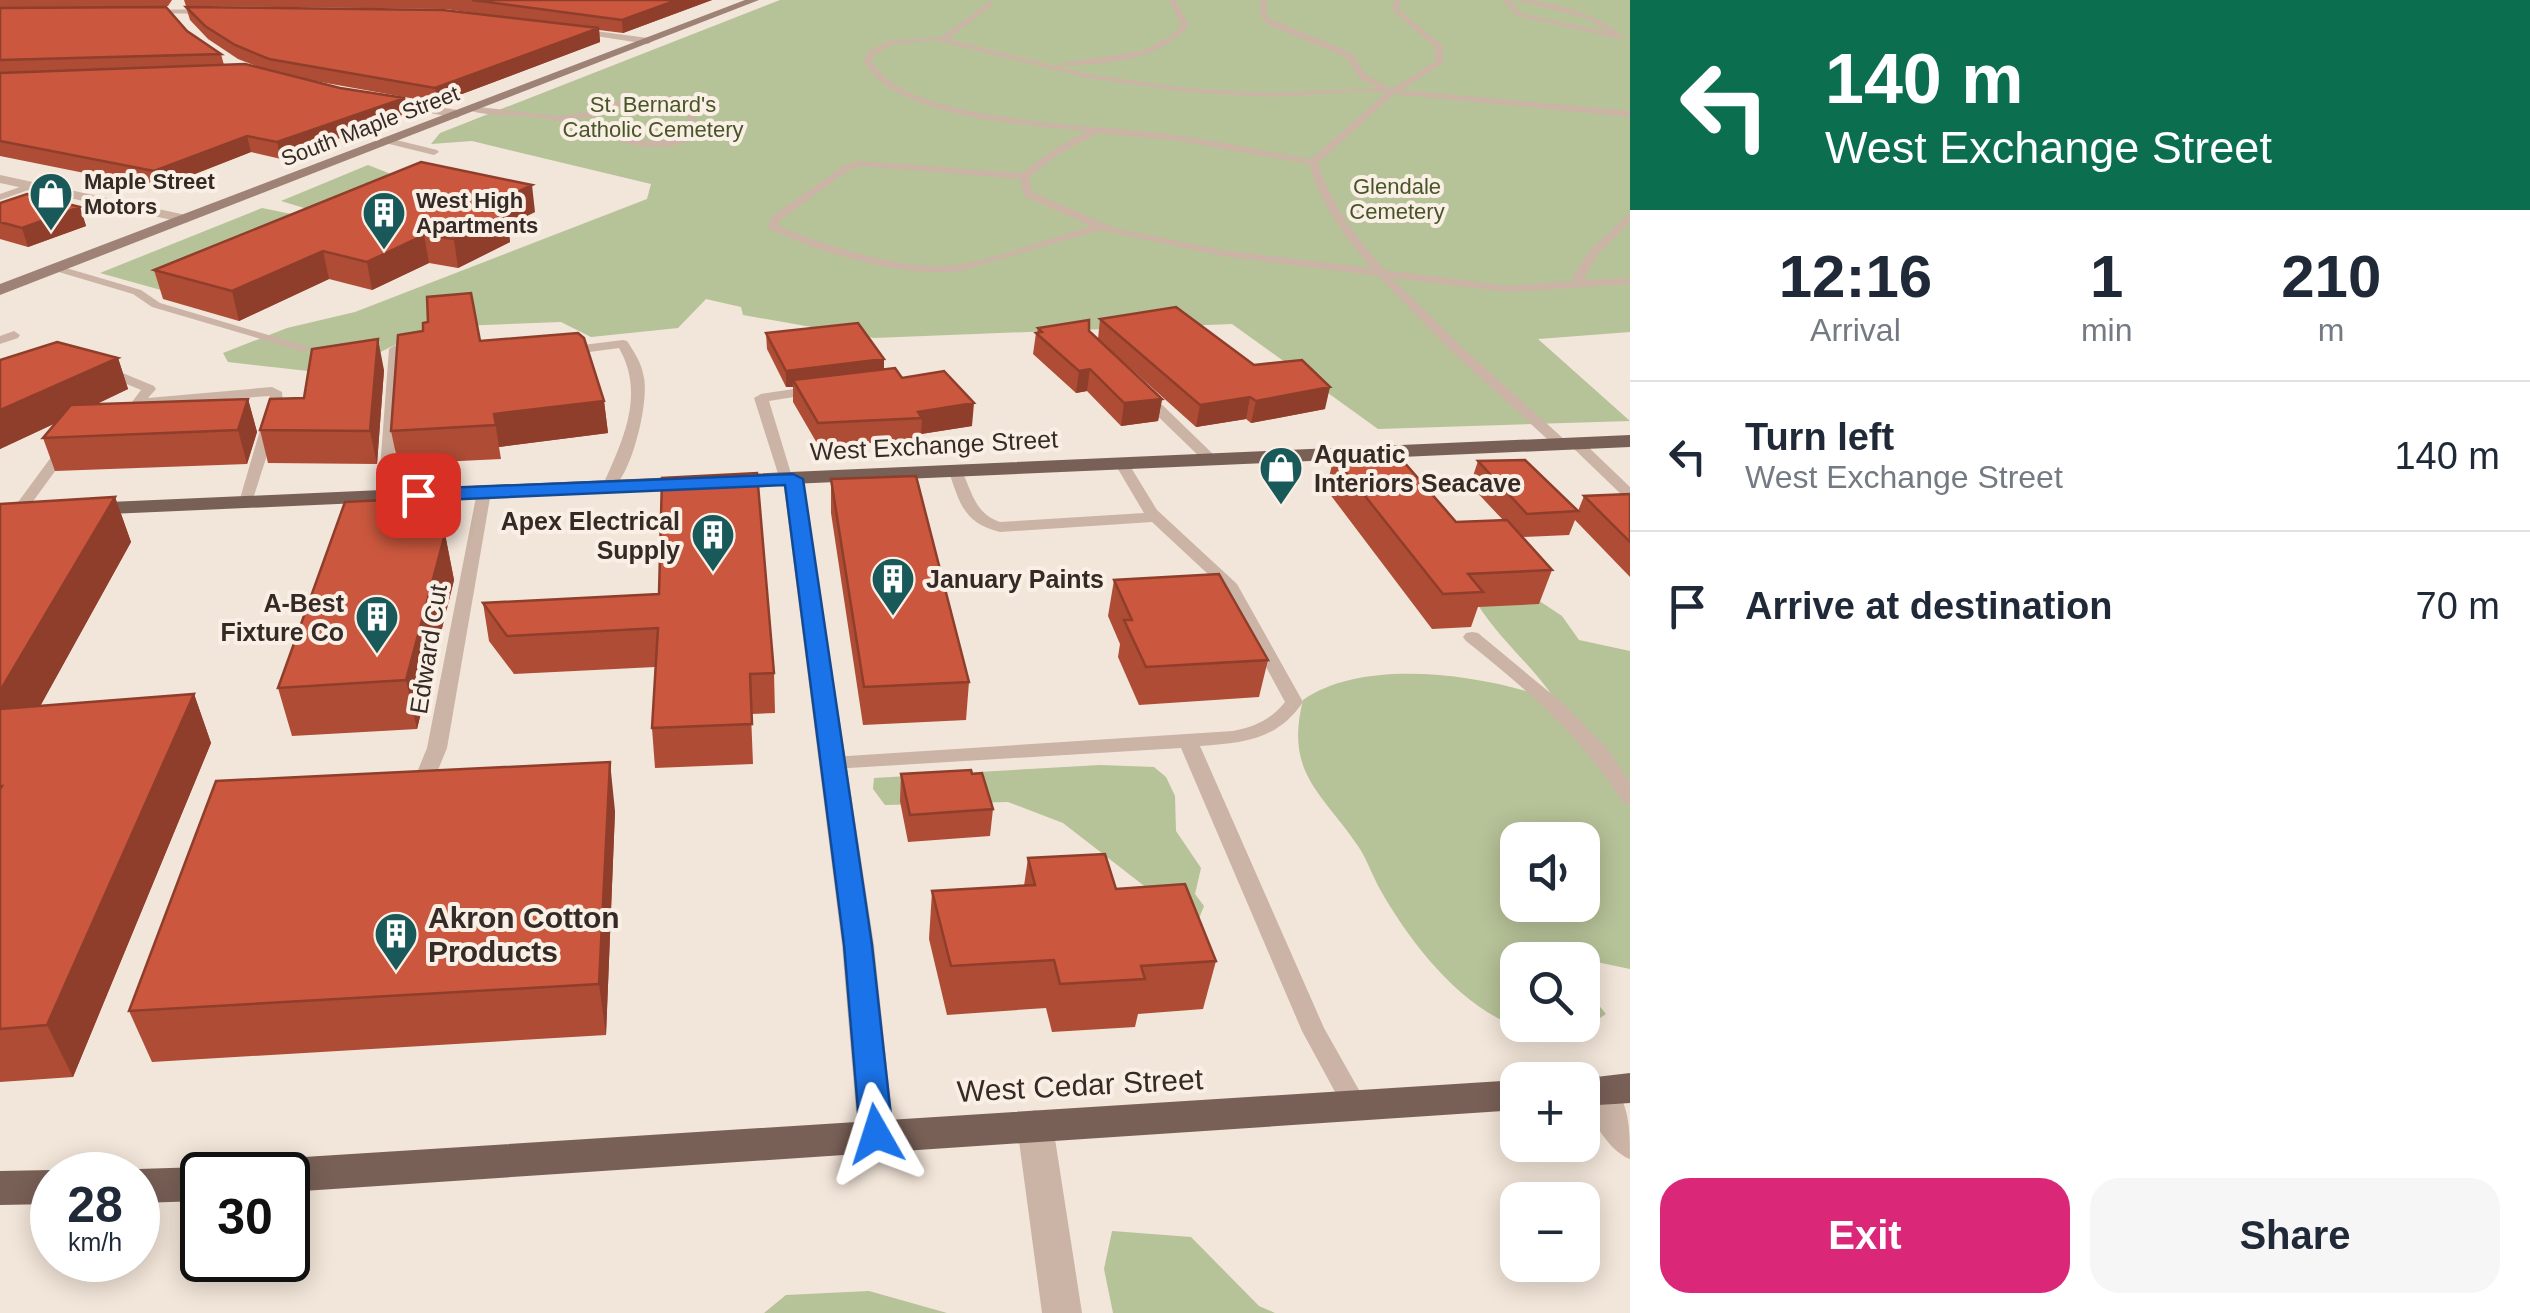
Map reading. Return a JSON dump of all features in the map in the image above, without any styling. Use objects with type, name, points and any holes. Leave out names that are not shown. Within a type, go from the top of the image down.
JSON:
[{"type":"main road","name":"South Maple Street","points":[[3,286],[754,0]]},
{"type":"main road","name":"West Exchange Street","points":[[9,512],[1630,441]]},
{"type":"main road","name":"West Cedar Street","points":[[310,1173],[1500,1096]]},
{"type":"main road","points":[[0,1188],[30,1188]]},
{"type":"street","points":[[180,0],[174,13],[181,29]]},
{"type":"street","points":[[120,13],[232,12]]},
{"type":"street","points":[[549,26],[648,41]]},
{"type":"street","points":[[366,98],[463,112]]},
{"type":"street","points":[[0,178],[186,218]]},
{"type":"street","points":[[790,480],[858,945],[876,1134]]},
{"type":"street","points":[[1603,1089],[1630,1143]]},
{"type":"street","points":[[1035,1126],[1062,1313]]},
{"type":"lane","points":[[942,40],[992,4],[988,0]]},
{"type":"lane","points":[[1041,65],[1112,60],[1158,46],[1186,25],[1172,0]]},
{"type":"lane","points":[[1263,0],[1264,17],[1272,24],[1350,55],[1363,77],[1393,91]]},
{"type":"lane","points":[[1312,162],[1393,91],[1433,69],[1441,57],[1434,41],[1396,11],[1397,0]]},
{"type":"lane","points":[[1506,0],[1519,15],[1625,39]]},
{"type":"lane","points":[[1518,0],[1588,16],[1625,39]]},
{"type":"lane","points":[[1312,162],[1000,118],[952,107],[884,84],[868,63],[870,54],[889,44],[942,40],[1140,84],[1226,94],[1393,91],[1630,114]]},
{"type":"lane","points":[[463,112],[558,118],[600,113],[626,100],[676,98],[702,130],[667,144],[626,144],[558,118]]},
{"type":"lane","points":[[1098,129],[1056,152],[1024,176],[860,163],[846,168],[772,226],[900,265],[936,270],[956,269],[1100,227]]},
{"type":"lane","points":[[388,141],[434,152]]},
{"type":"lane","points":[[1312,162],[1330,212],[1384,274],[1630,495]]},
{"type":"lane","points":[[1024,176],[1027,194],[1100,227],[1205,250],[1508,289],[1630,281]]},
{"type":"lane","points":[[0,197],[34,186]]},
{"type":"lane","points":[[1582,286],[1579,276],[1594,252],[1630,216]]},
{"type":"lane","points":[[56,268],[137,292],[156,305],[306,348]]},
{"type":"lane","points":[[554,352],[623,344],[633,358],[640,412],[609,487]]},
{"type":"lane","points":[[385,496],[396,349]]},
{"type":"lane","points":[[81,361],[143,383],[149,389],[138,402]]},
{"type":"lane","points":[[1128,377],[1168,422],[1211,460]]},
{"type":"lane","points":[[790,480],[761,398],[834,388]]},
{"type":"lane","points":[[94,417],[138,402],[260,390],[277,395],[246,502]]},
{"type":"lane","points":[[9,512],[78,430]]},
{"type":"lane","points":[[832,763],[1244,737],[1268,728],[1286,715],[1294,702],[1231,587],[1155,517],[1122,464]]},
{"type":"lane","points":[[956,472],[974,518],[982,524],[1155,517]]},
{"type":"lane","name":"Edward Cut","points":[[412,811],[437,748],[484,492]]},
{"type":"lane","points":[[1472,637],[1556,702],[1614,769],[1630,798]]},
{"type":"lane","points":[[1188,742],[1314,1030],[1356,1106]]},
{"type":"green space","name":"Glendale Cemetery","points":[[780,0],[1630,0],[1630,332],[1538,339],[1630,421],[1378,429],[1232,324],[874,338],[743,315],[741,307],[706,299],[678,328],[591,337],[561,322],[432,327],[335,374],[228,362],[223,353],[287,328],[355,312],[647,199],[651,184],[472,141],[431,144],[440,133]]},
{"type":"green space","points":[[368,165],[406,180],[314,211],[281,201]]},
{"type":"green space","points":[[262,208],[301,216],[168,292],[100,273]]},
{"type":"green space","points":[[1517,586],[1562,616],[1579,640],[1630,651],[1630,969],[1600,963],[1600,942],[1500,942],[1500,1018],[1460,991],[1415,942],[1378,886],[1360,849],[1311,782],[1299,747],[1303,700],[1329,686],[1359,678],[1428,674],[1463,678],[1556,701],[1478,605]]},
{"type":"green space","points":[[1100,765],[1154,767],[1166,777],[1175,796],[1176,831],[1201,868],[1195,894],[1204,906],[1196,926],[1063,823],[1008,802],[885,805],[873,789],[874,778]]},
{"type":"green space","points":[[1112,1231],[1191,1237],[1259,1306],[1275,1313],[1113,1313],[1104,1269]]},
{"type":"green space","points":[[869,1291],[947,1313],[764,1313],[786,1295]]},
{"type":"building","points":[[472,0],[677,0],[622,20]]},
{"type":"building","points":[[166,7],[187,31],[221,54],[0,60],[0,8]]},
{"type":"building","points":[[186,7],[443,10],[599,28],[435,88],[269,59],[235,45],[205,26]]},
{"type":"building","points":[[245,64],[340,88],[405,98],[277,142],[247,136],[154,171],[0,141],[0,73]]},
{"type":"building","points":[[421,162],[532,185],[482,209],[506,214],[454,239],[424,235],[367,262],[323,251],[232,291],[154,270]]},
{"type":"building","points":[[27,194],[80,207],[22,228],[0,222],[0,203]]},
{"type":"building","points":[[471,293],[480,341],[578,333],[584,338],[604,401],[494,414],[496,425],[391,431],[398,335],[423,331],[423,323],[428,322],[427,297]]},
{"type":"building","points":[[1176,307],[1254,365],[1302,360],[1330,387],[1256,401],[1250,397],[1200,405],[1100,319]]},
{"type":"building","points":[[1089,320],[1089,331],[1162,399],[1124,403],[1090,369],[1079,371],[1036,333],[1042,332],[1038,328]]},
{"type":"building","points":[[858,323],[884,359],[786,371],[766,333]]},
{"type":"building","points":[[378,339],[370,431],[260,430],[270,399],[304,398],[312,349]]},
{"type":"building","points":[[57,342],[118,358],[0,410],[0,360]]},
{"type":"building","points":[[895,368],[902,378],[944,371],[974,403],[918,412],[922,418],[818,423],[793,380]]},
{"type":"building","points":[[248,399],[238,430],[43,438],[71,405]]},
{"type":"building","points":[[1397,454],[1456,522],[1507,520],[1552,570],[1468,574],[1483,592],[1443,594],[1334,457]]},
{"type":"building","points":[[1525,460],[1578,511],[1527,514],[1478,461]]},
{"type":"building","name":"Apex Electrical Supply","points":[[757,473],[774,673],[750,674],[752,724],[652,728],[658,628],[507,636],[483,603],[659,594],[662,478]]},
{"type":"building","name":"January Paints","points":[[916,476],[969,682],[864,687],[831,479]]},
{"type":"building","points":[[1630,494],[1630,542],[1584,496]]},
{"type":"building","points":[[115,497],[0,691],[0,504]]},
{"type":"building","points":[[427,498],[417,535],[445,534],[406,680],[278,688],[345,502]]},
{"type":"building","points":[[1219,574],[1268,660],[1146,667],[1124,620],[1132,620],[1114,580]]},
{"type":"building","points":[[194,694],[47,1025],[0,1029],[0,709]]},
{"type":"building","name":"Akron Cotton Products","points":[[610,762],[599,984],[129,1011],[216,781]]},
{"type":"building","points":[[971,770],[972,774],[982,773],[993,809],[910,815],[901,774]]},
{"type":"building","points":[[1105,854],[1116,889],[1185,884],[1216,961],[1141,966],[1145,979],[1060,984],[1054,960],[951,966],[932,891],[1035,885],[1028,858]]},
{"type":"place","name":"Maple Street Motors","points":[[51,232]]},
{"type":"place","name":"West High Apartments","points":[[384,251]]},
{"type":"place","name":"Aquatic Interiors Seacave","points":[[1281,506]]},
{"type":"place","name":"Apex Electrical Supply","points":[[713,573]]},
{"type":"place","name":"January Paints","points":[[893,617]]},
{"type":"place","name":"A-Best Fixture Co","points":[[377,655]]},
{"type":"place","name":"Akron Cotton Products","points":[[396,972]]},
{"type":"route","points":[[418,495],[793,479],[858,945],[876,1134]]},
{"type":"park label","name":"St. Bernard's Catholic Cemetery","points":[[653,116]]}]
